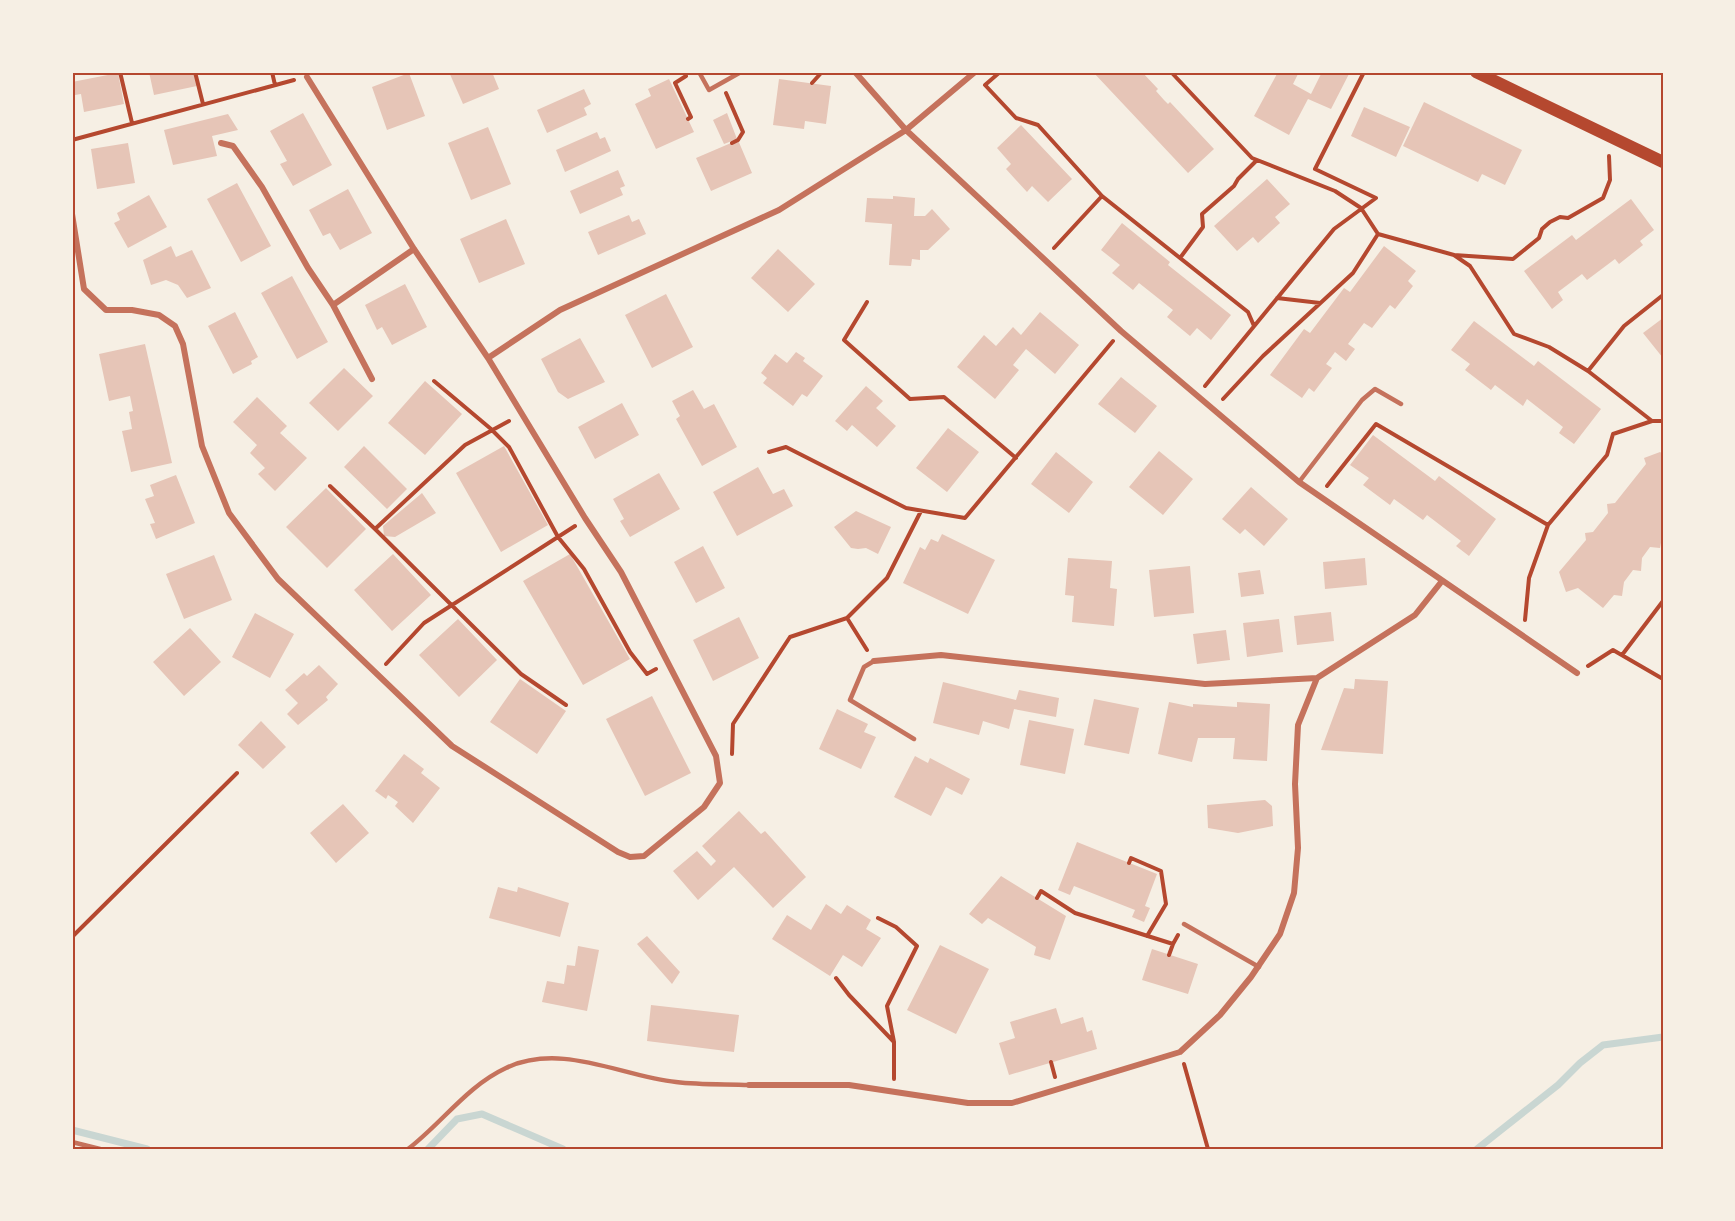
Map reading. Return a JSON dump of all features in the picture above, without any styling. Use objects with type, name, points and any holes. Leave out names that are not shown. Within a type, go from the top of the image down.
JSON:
[{"type":"main road","points":[[1476,72],[1663,162]]},
{"type":"street","points":[[855,72],[906,130],[1121,332],[1299,482],[1577,673]]},
{"type":"street","points":[[488,358],[560,310],[779,210],[906,130],[975,72]]},
{"type":"street","points":[[72,214],[84,289],[106,310],[132,310],[159,315],[175,326],[183,344],[202,446],[229,513],[278,579],[452,746],[618,852],[630,857],[644,856],[704,807],[720,783],[717,756],[621,572],[585,518],[488,358],[414,249],[307,77]]},
{"type":"street","points":[[221,143],[233,146],[262,187],[308,268],[333,305],[372,379]]},
{"type":"street","points":[[333,305],[414,249]]},
{"type":"street","points":[[874,661],[941,655],[1205,684],[1317,678],[1415,615],[1442,580]]},
{"type":"street","points":[[749,1085],[849,1085],[968,1104],[1012,1103],[1180,1052],[1220,1015],[1259,967],[1280,934],[1294,893],[1298,848],[1295,784],[1298,725],[1317,678]]},
{"type":"lane","points":[[699,72],[709,90],[741,72]]},
{"type":"lane","points":[[1299,482],[1362,400],[1375,389],[1401,404]]},
{"type":"lane","points":[[874,661],[864,667],[850,700],[914,739]]},
{"type":"lane","points":[[1184,924],[1259,967]]},
{"type":"lane","points":[[408,1149],[465,1095],[506,1068],[531,1060],[571,1059],[676,1082],[749,1085]]},
{"type":"lane","points":[[72,1142],[100,1149]]},
{"type":"path","points":[[120,72],[132,123]]},
{"type":"path","points":[[195,72],[203,104]]},
{"type":"path","points":[[272,72],[275,85]]},
{"type":"path","points":[[688,119],[691,117],[675,83],[691,72]]},
{"type":"path","points":[[812,83],[822,72]]},
{"type":"path","points":[[1000,72],[985,85],[1016,118],[1038,125],[1102,196],[1248,312],[1254,326]]},
{"type":"path","points":[[1171,72],[1252,158],[1335,191],[1361,208],[1378,234],[1454,255],[1513,258],[1539,238],[1542,229],[1550,222],[1560,217],[1568,218],[1603,198],[1610,180],[1609,156]]},
{"type":"path","points":[[1197,395],[1334,229],[1376,198],[1315,169],[1364,72]]},
{"type":"path","points":[[72,140],[307,77]]},
{"type":"path","points":[[722,84],[743,132],[738,140],[732,142]]},
{"type":"path","points":[[1180,258],[1203,227],[1202,214],[1234,186],[1257,160]]},
{"type":"path","points":[[1044,259],[1102,196]]},
{"type":"path","points":[[1214,409],[1263,356],[1353,273],[1378,234]]},
{"type":"path","points":[[1454,255],[1470,266],[1514,334],[1549,347],[1588,371],[1652,422]]},
{"type":"path","points":[[1588,371],[1624,326],[1663,295]]},
{"type":"path","points":[[1277,298],[1321,303]]},
{"type":"path","points":[[867,302],[844,340],[910,399],[944,397],[1016,458]]},
{"type":"path","points":[[769,452],[786,447],[906,508],[966,518],[1121,332]]},
{"type":"path","points":[[434,381],[509,447],[558,537],[584,569],[630,652],[647,674],[652,671]]},
{"type":"path","points":[[375,529],[465,445],[491,429],[522,415]]},
{"type":"path","points":[[1523,636],[1529,578],[1548,525],[1607,455],[1613,434],[1652,422],[1663,422]]},
{"type":"path","points":[[1320,496],[1376,424],[1548,525]]},
{"type":"path","points":[[330,486],[520,674],[566,705]]},
{"type":"path","points":[[732,759],[733,724],[790,637],[847,618],[887,578],[921,511]]},
{"type":"path","points":[[376,673],[424,623],[585,518]]},
{"type":"path","points":[[1622,655],[1663,601]]},
{"type":"path","points":[[847,618],[874,661]]},
{"type":"path","points":[[1577,673],[1613,650],[1663,679]]},
{"type":"path","points":[[72,937],[237,773]]},
{"type":"path","points":[[1129,862],[1131,858],[1161,871],[1166,904],[1147,936]]},
{"type":"path","points":[[1037,898],[1041,891],[1075,913],[1173,944]]},
{"type":"path","points":[[878,918],[896,927],[917,946],[887,1006],[894,1042],[894,1091]]},
{"type":"path","points":[[1169,955],[1184,924]]},
{"type":"path","points":[[836,978],[894,1042]]},
{"type":"path","points":[[1180,1052],[1208,1149]]},
{"type":"building","points":[[149,72],[194,72],[197,86],[154,95]]},
{"type":"building","points":[[449,72],[492,72],[499,89],[463,104]]},
{"type":"building","points":[[1093,72],[1142,72],[1158,89],[1156,91],[1164,100],[1168,104],[1170,102],[1214,149],[1188,173]]},
{"type":"building","points":[[1278,72],[1299,72],[1293,84],[1311,94],[1322,72],[1350,72],[1331,109],[1308,99],[1289,135],[1254,116]]},
{"type":"building","points":[[118,73],[124,104],[84,112],[81,94],[75,95],[72,82]]},
{"type":"building","points":[[409,73],[425,116],[387,130],[372,87]]},
{"type":"building","points":[[669,79],[694,132],[656,149],[635,104],[651,96],[648,89]]},
{"type":"building","points":[[779,79],[831,86],[826,124],[805,121],[804,129],[773,125]]},
{"type":"building","points":[[584,89],[591,104],[584,108],[587,115],[547,133],[537,110]]},
{"type":"building","points":[[1424,102],[1522,150],[1505,185],[1482,174],[1478,182],[1403,146]]},
{"type":"building","points":[[1364,107],[1410,127],[1396,157],[1351,136]]},
{"type":"building","points":[[303,113],[332,165],[293,186],[280,164],[287,161],[270,131]]},
{"type":"building","points":[[727,113],[737,139],[724,144],[713,120]]},
{"type":"building","points":[[228,114],[238,130],[212,136],[217,156],[173,165],[164,130]]},
{"type":"building","points":[[1021,125],[1072,179],[1048,202],[1032,186],[1027,192],[1006,169],[1011,164],[997,148]]},
{"type":"building","points":[[488,127],[511,184],[471,200],[448,143]]},
{"type":"building","points":[[597,132],[600,139],[605,137],[611,151],[565,172],[556,150]]},
{"type":"building","points":[[738,140],[752,173],[711,191],[696,158]]},
{"type":"building","points":[[128,143],[135,183],[97,189],[91,149]]},
{"type":"building","points":[[618,170],[625,186],[620,188],[623,195],[580,214],[570,191]]},
{"type":"building","points":[[1267,179],[1290,204],[1275,217],[1280,223],[1258,243],[1253,237],[1237,251],[1214,226]]},
{"type":"building","points":[[237,183],[271,246],[241,262],[207,199]]},
{"type":"building","points":[[348,189],[372,233],[340,250],[330,233],[323,236],[309,210]]},
{"type":"building","points":[[149,195],[167,227],[128,248],[114,223],[120,220],[117,213]]},
{"type":"building","points":[[893,196],[915,198],[914,216],[925,216],[932,209],[950,229],[928,250],[920,250],[920,260],[912,259],[911,266],[889,265],[892,224],[865,222],[867,198],[893,199]]},
{"type":"building","points":[[1631,199],[1654,230],[1640,241],[1643,245],[1619,264],[1615,259],[1587,280],[1582,274],[1558,292],[1563,300],[1552,309],[1524,271],[1572,235],[1576,240]]},
{"type":"building","points":[[629,215],[632,222],[639,219],[646,234],[598,255],[588,232]]},
{"type":"building","points":[[506,219],[525,264],[479,283],[460,239]]},
{"type":"building","points":[[1122,223],[1170,262],[1168,265],[1231,315],[1211,340],[1197,328],[1190,336],[1167,317],[1173,310],[1139,283],[1133,290],[1112,273],[1120,265],[1101,250]]},
{"type":"building","points":[[171,246],[176,257],[192,250],[211,288],[187,298],[178,285],[166,280],[151,285],[143,260]]},
{"type":"building","points":[[1384,246],[1416,271],[1408,281],[1413,286],[1395,309],[1390,305],[1372,328],[1364,323],[1348,344],[1355,349],[1346,361],[1335,352],[1326,364],[1332,368],[1314,392],[1309,388],[1302,398],[1270,375],[1304,329],[1310,333],[1344,288],[1350,292]]},
{"type":"building","points":[[778,249],[815,284],[788,312],[751,278]]},
{"type":"building","points":[[292,276],[328,342],[297,359],[261,293]]},
{"type":"building","points":[[405,284],[427,327],[392,345],[382,327],[377,330],[365,305]]},
{"type":"building","points":[[666,294],[693,347],[652,368],[625,315]]},
{"type":"building","points":[[235,312],[258,357],[251,361],[252,364],[233,374],[208,326]]},
{"type":"building","points":[[1040,312],[1079,345],[1055,374],[1026,349],[1013,365],[1019,370],[995,399],[957,367],[984,335],[996,346],[1013,327],[1021,335]]},
{"type":"building","points":[[1663,318],[1663,358],[1643,333]]},
{"type":"building","points":[[1474,321],[1534,366],[1538,361],[1601,409],[1574,444],[1559,433],[1563,427],[1527,399],[1523,406],[1495,385],[1491,390],[1465,370],[1470,364],[1451,350]]},
{"type":"building","points":[[580,338],[605,382],[568,399],[558,392],[541,359]]},
{"type":"building","points":[[145,344],[172,463],[131,472],[122,431],[132,429],[129,412],[133,411],[130,396],[109,401],[99,354]]},
{"type":"building","points":[[796,352],[805,358],[803,361],[823,376],[807,397],[802,394],[793,406],[763,383],[767,378],[761,373],[775,354],[787,363]]},
{"type":"building","points":[[344,368],[373,396],[338,431],[309,403]]},
{"type":"building","points":[[1121,377],[1157,406],[1135,433],[1098,404]]},
{"type":"building","points":[[425,381],[462,414],[425,455],[388,423]]},
{"type":"building","points":[[866,386],[883,401],[876,408],[896,426],[877,447],[852,425],[847,431],[835,421]]},
{"type":"building","points":[[693,390],[704,409],[714,404],[737,447],[702,466],[676,419],[680,416],[672,401]]},
{"type":"building","points":[[257,397],[287,426],[280,433],[307,458],[275,491],[258,474],[265,468],[250,453],[257,445],[233,422]]},
{"type":"building","points":[[622,403],[639,435],[595,459],[578,427]]},
{"type":"building","points":[[948,428],[979,452],[947,492],[916,468]]},
{"type":"building","points":[[1373,435],[1435,481],[1439,476],[1496,519],[1469,556],[1456,546],[1461,541],[1427,515],[1423,520],[1394,499],[1390,505],[1363,485],[1369,478],[1350,465]]},
{"type":"building","points":[[364,446],[407,489],[387,509],[344,467]]},
{"type":"building","points":[[504,446],[548,525],[501,552],[456,473]]},
{"type":"building","points":[[1159,451],[1193,479],[1163,515],[1129,487]]},
{"type":"building","points":[[1056,452],[1093,482],[1069,513],[1031,484]]},
{"type":"building","points":[[1660,452],[1663,454],[1663,532],[1660,548],[1650,547],[1642,558],[1641,571],[1633,570],[1624,582],[1622,596],[1614,595],[1603,608],[1578,588],[1566,592],[1559,572],[1586,540],[1585,533],[1593,532],[1608,513],[1607,504],[1615,503],[1646,464],[1644,458]]},
{"type":"building","points":[[758,467],[773,494],[784,489],[793,506],[737,536],[713,492]]},
{"type":"building","points":[[659,473],[680,509],[630,537],[620,521],[624,519],[613,499]]},
{"type":"building","points":[[176,475],[195,523],[156,539],[150,524],[155,523],[145,499],[154,496],[150,485]]},
{"type":"building","points":[[1251,487],[1288,519],[1264,546],[1245,529],[1240,534],[1222,519]]},
{"type":"building","points":[[326,488],[366,529],[327,568],[286,527]]},
{"type":"building","points":[[422,493],[436,513],[395,537],[384,536],[383,526]]},
{"type":"building","points":[[856,511],[891,527],[878,554],[866,548],[851,548],[834,527]]},
{"type":"building","points":[[942,534],[995,560],[968,614],[903,583],[920,547],[925,550],[931,539],[938,542]]},
{"type":"building","points":[[703,546],[725,588],[696,603],[674,562]]},
{"type":"building","points":[[393,554],[431,595],[392,631],[354,590]]},
{"type":"building","points":[[570,554],[630,659],[583,685],[523,581]]},
{"type":"building","points":[[214,555],[232,600],[184,619],[166,574]]},
{"type":"building","points":[[1068,558],[1112,561],[1110,588],[1117,589],[1114,626],[1072,622],[1074,596],[1065,595]]},
{"type":"building","points":[[1365,558],[1367,585],[1325,589],[1323,562]]},
{"type":"building","points":[[1190,566],[1194,613],[1154,617],[1149,570]]},
{"type":"building","points":[[1260,570],[1264,594],[1241,597],[1238,573]]},
{"type":"building","points":[[1331,612],[1334,641],[1297,645],[1294,616]]},
{"type":"building","points":[[255,613],[294,634],[270,678],[232,657]]},
{"type":"building","points":[[739,617],[759,658],[713,681],[693,640]]},
{"type":"building","points":[[458,619],[497,660],[459,697],[419,655]]},
{"type":"building","points":[[1279,619],[1283,652],[1247,657],[1243,623]]},
{"type":"building","points":[[190,628],[221,662],[184,696],[153,662]]},
{"type":"building","points":[[1226,630],[1230,660],[1197,664],[1193,634]]},
{"type":"building","points":[[319,665],[338,684],[326,697],[328,700],[298,725],[287,714],[298,703],[285,690],[304,673],[307,676]]},
{"type":"building","points":[[520,679],[566,711],[537,754],[490,722]]},
{"type":"building","points":[[1355,679],[1388,681],[1383,754],[1321,750],[1344,688],[1354,689]]},
{"type":"building","points":[[943,682],[1016,700],[1019,690],[1059,698],[1056,717],[1014,709],[1009,729],[983,721],[979,735],[933,723]]},
{"type":"building","points":[[652,696],[691,773],[645,796],[606,719]]},
{"type":"building","points":[[1094,699],[1139,708],[1129,754],[1084,745]]},
{"type":"building","points":[[1169,702],[1193,707],[1193,704],[1237,707],[1237,702],[1270,704],[1267,761],[1233,759],[1235,738],[1198,738],[1192,762],[1158,754]]},
{"type":"building","points":[[837,709],[868,724],[864,732],[876,737],[861,769],[819,749]]},
{"type":"building","points":[[1029,720],[1074,729],[1065,774],[1020,765]]},
{"type":"building","points":[[261,721],[286,747],[263,769],[238,745]]},
{"type":"building","points":[[404,754],[424,769],[421,773],[440,788],[413,823],[395,806],[398,802],[388,795],[386,799],[375,791]]},
{"type":"building","points":[[915,756],[928,763],[930,758],[970,779],[962,795],[946,787],[931,816],[894,797]]},
{"type":"building","points":[[1265,800],[1272,806],[1273,826],[1238,833],[1208,828],[1207,805]]},
{"type":"building","points":[[343,804],[369,833],[336,863],[310,833]]},
{"type":"building","points":[[739,811],[761,834],[765,831],[806,877],[773,908],[734,867],[698,900],[673,871],[697,851],[711,866],[716,861],[702,846]]},
{"type":"building","points":[[1077,842],[1157,874],[1145,906],[1150,908],[1144,922],[1132,917],[1135,910],[1074,886],[1070,895],[1058,890]]},
{"type":"building","points":[[1001,876],[1066,916],[1050,960],[1034,955],[1036,947],[988,918],[982,924],[969,914]]},
{"type":"building","points":[[498,887],[517,892],[518,887],[569,903],[560,937],[489,918]]},
{"type":"building","points":[[826,904],[841,914],[847,905],[871,920],[866,929],[881,938],[862,967],[843,955],[830,976],[772,939],[787,915],[811,930]]},
{"type":"building","points":[[647,936],[680,972],[672,984],[637,944]]},
{"type":"building","points":[[940,945],[989,969],[956,1034],[907,1010]]},
{"type":"building","points":[[578,946],[599,950],[587,1011],[542,1002],[547,981],[564,984],[567,965],[575,966]]},
{"type":"building","points":[[1152,949],[1198,964],[1188,994],[1142,980]]},
{"type":"building","points":[[651,1005],[739,1015],[734,1052],[647,1041]]},
{"type":"building","points":[[1056,1008],[1061,1024],[1083,1017],[1087,1032],[1092,1030],[1097,1049],[1009,1075],[999,1043],[1015,1038],[1010,1022]]},
{"type":"waterway","points":[[1477,1149],[1558,1085],[1580,1063],[1603,1045],[1663,1037]]},
{"type":"waterway","points":[[428,1149],[457,1119],[482,1114],[563,1149]]},
{"type":"waterway","points":[[72,1130],[147,1149]]}]
